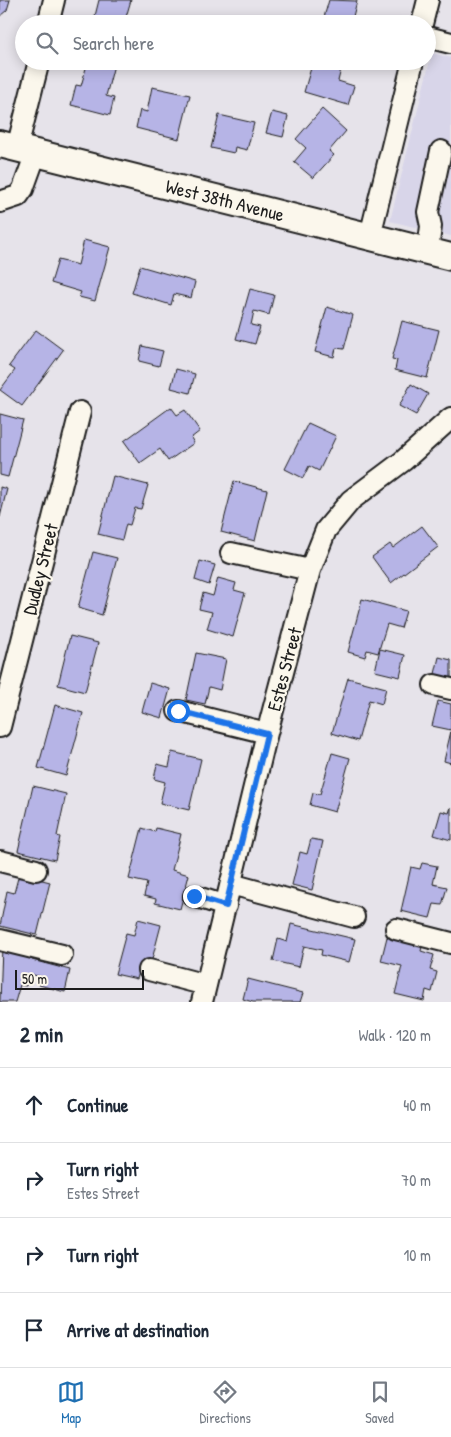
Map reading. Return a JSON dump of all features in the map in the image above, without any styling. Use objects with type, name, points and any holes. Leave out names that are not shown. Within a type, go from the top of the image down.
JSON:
[{"type":"main road","name":"West 38th Avenue","points":[[18,149],[440,254]]},
{"type":"street","points":[[50,15],[54,0]]},
{"type":"street","points":[[424,15],[428,0]]},
{"type":"street","points":[[436,39],[451,43]]},
{"type":"street","points":[[0,202],[18,196],[23,189],[18,149],[37,70]]},
{"type":"street","points":[[370,236],[411,70]]},
{"type":"street","points":[[440,254],[428,212],[441,151]]},
{"type":"street","name":"Dudley Street","points":[[0,727],[4,695],[80,412]]},
{"type":"street","name":"Estes Street","points":[[204,994],[267,734],[310,570],[326,530],[352,500],[403,460],[451,418]]},
{"type":"street","points":[[231,553],[310,570]]},
{"type":"street","points":[[178,711],[267,734]]},
{"type":"street","points":[[0,861],[36,870]]},
{"type":"street","points":[[232,884],[354,916]]},
{"type":"street","points":[[194,896],[226,906]]},
{"type":"street","points":[[396,929],[451,943]]},
{"type":"street","points":[[0,940],[62,956]]},
{"type":"street","points":[[149,970],[204,994]]},
{"type":"shaded area","points":[[436,54],[451,58],[451,236],[390,221],[428,70],[436,70]]},
{"type":"building","points":[[0,0],[10,0],[7,10],[0,16]]},
{"type":"building","points":[[99,0],[131,0],[127,15],[95,15]]},
{"type":"building","points":[[329,0],[357,1],[353,15],[325,15]]},
{"type":"building","points":[[85,70],[113,70],[106,96],[114,98],[110,115],[71,105],[76,85],[81,86]]},
{"type":"building","points":[[310,70],[341,70],[338,81],[354,86],[348,105],[304,92]]},
{"type":"building","points":[[152,87],[190,95],[179,139],[136,128],[140,110],[147,112]]},
{"type":"building","points":[[322,109],[346,131],[329,151],[334,155],[313,178],[294,162],[306,148],[296,139]]},
{"type":"building","points":[[272,112],[288,116],[283,137],[266,133]]},
{"type":"building","points":[[219,115],[254,123],[247,150],[235,147],[234,153],[211,148]]},
{"type":"building","points":[[84,240],[110,247],[95,301],[79,297],[81,292],[51,283],[58,260],[78,265]]},
{"type":"building","points":[[140,266],[195,282],[191,298],[174,294],[171,305],[132,293]]},
{"type":"building","points":[[250,289],[274,295],[269,315],[254,311],[251,325],[260,327],[255,344],[236,339]]},
{"type":"building","points":[[327,307],[353,315],[344,349],[336,348],[334,357],[315,352]]},
{"type":"building","points":[[402,321],[439,330],[427,378],[395,370],[397,360],[392,359]]},
{"type":"building","points":[[36,330],[63,350],[22,406],[0,390],[15,370],[9,366]]},
{"type":"building","points":[[142,346],[163,351],[159,366],[139,361]]},
{"type":"building","points":[[176,369],[195,374],[190,393],[171,388]]},
{"type":"building","points":[[411,384],[428,394],[416,415],[399,406]]},
{"type":"building","points":[[171,407],[177,415],[185,410],[200,431],[191,438],[194,443],[168,461],[160,449],[140,463],[124,441]]},
{"type":"building","points":[[0,414],[23,420],[8,477],[0,475]]},
{"type":"building","points":[[308,423],[336,436],[319,471],[309,466],[303,478],[285,469]]},
{"type":"building","points":[[113,476],[148,485],[141,509],[135,508],[130,525],[126,524],[122,540],[98,534]]},
{"type":"building","points":[[234,481],[267,490],[255,541],[221,532]]},
{"type":"building","points":[[0,487],[7,489],[0,517]]},
{"type":"building","points":[[422,526],[438,547],[391,583],[372,557],[390,544],[393,548]]},
{"type":"building","points":[[93,552],[117,558],[102,615],[78,608]]},
{"type":"building","points":[[200,561],[215,565],[209,585],[195,580]]},
{"type":"building","points":[[218,578],[236,583],[234,590],[245,593],[233,637],[207,629],[212,612],[199,609],[203,593],[213,596]]},
{"type":"building","points":[[362,599],[406,611],[401,628],[387,624],[378,653],[367,650],[365,657],[348,652]]},
{"type":"building","points":[[70,636],[98,643],[85,692],[58,685]]},
{"type":"building","points":[[380,649],[405,655],[400,677],[375,671]]},
{"type":"building","points":[[196,653],[226,659],[220,690],[209,687],[205,704],[186,700]]},
{"type":"building","points":[[439,657],[451,660],[451,682],[434,678]]},
{"type":"building","points":[[348,678],[386,688],[382,704],[369,700],[358,741],[332,733]]},
{"type":"building","points":[[150,683],[170,689],[162,718],[142,712]]},
{"type":"building","points":[[438,701],[451,704],[451,730],[432,726]]},
{"type":"building","points":[[55,705],[83,713],[66,776],[38,768]]},
{"type":"building","points":[[451,731],[451,763],[444,761]]},
{"type":"building","points":[[172,752],[201,759],[189,810],[160,803],[165,782],[154,779],[157,764],[169,767]]},
{"type":"building","points":[[332,753],[350,758],[335,812],[310,805],[313,793],[320,794]]},
{"type":"building","points":[[33,786],[66,794],[57,836],[60,837],[55,860],[18,851]]},
{"type":"building","points":[[451,807],[451,840],[434,835],[441,811],[449,813]]},
{"type":"building","points":[[142,828],[155,832],[156,828],[181,834],[172,870],[189,875],[180,909],[155,903],[156,899],[144,896],[147,883],[129,879]]},
{"type":"building","points":[[311,839],[323,841],[312,890],[292,885],[300,852],[307,854]]},
{"type":"building","points":[[422,863],[437,866],[433,884],[447,887],[442,905],[434,904],[430,918],[401,911],[411,867],[420,869]]},
{"type":"building","points":[[19,874],[50,882],[37,935],[0,926],[7,891],[14,893]]},
{"type":"building","points":[[138,919],[161,925],[150,967],[141,965],[137,979],[115,974],[126,933],[134,935]]},
{"type":"building","points":[[291,924],[355,939],[349,962],[321,955],[322,950],[304,946],[299,967],[273,961],[278,939],[287,942]]},
{"type":"building","points":[[387,937],[403,941],[424,938],[421,951],[434,955],[430,970],[437,972],[432,992],[426,990],[424,1001],[395,994],[402,966],[381,961]]},
{"type":"building","points":[[2,947],[33,955],[32,960],[70,970],[65,992],[39,985],[42,977],[29,974],[26,986],[20,985],[15,1002],[0,1002]]},
{"type":"building","points":[[248,979],[303,993],[300,1002],[253,1002],[243,999]]},
{"type":"route","points":[[178,711],[267,734],[226,906],[194,896]]}]
